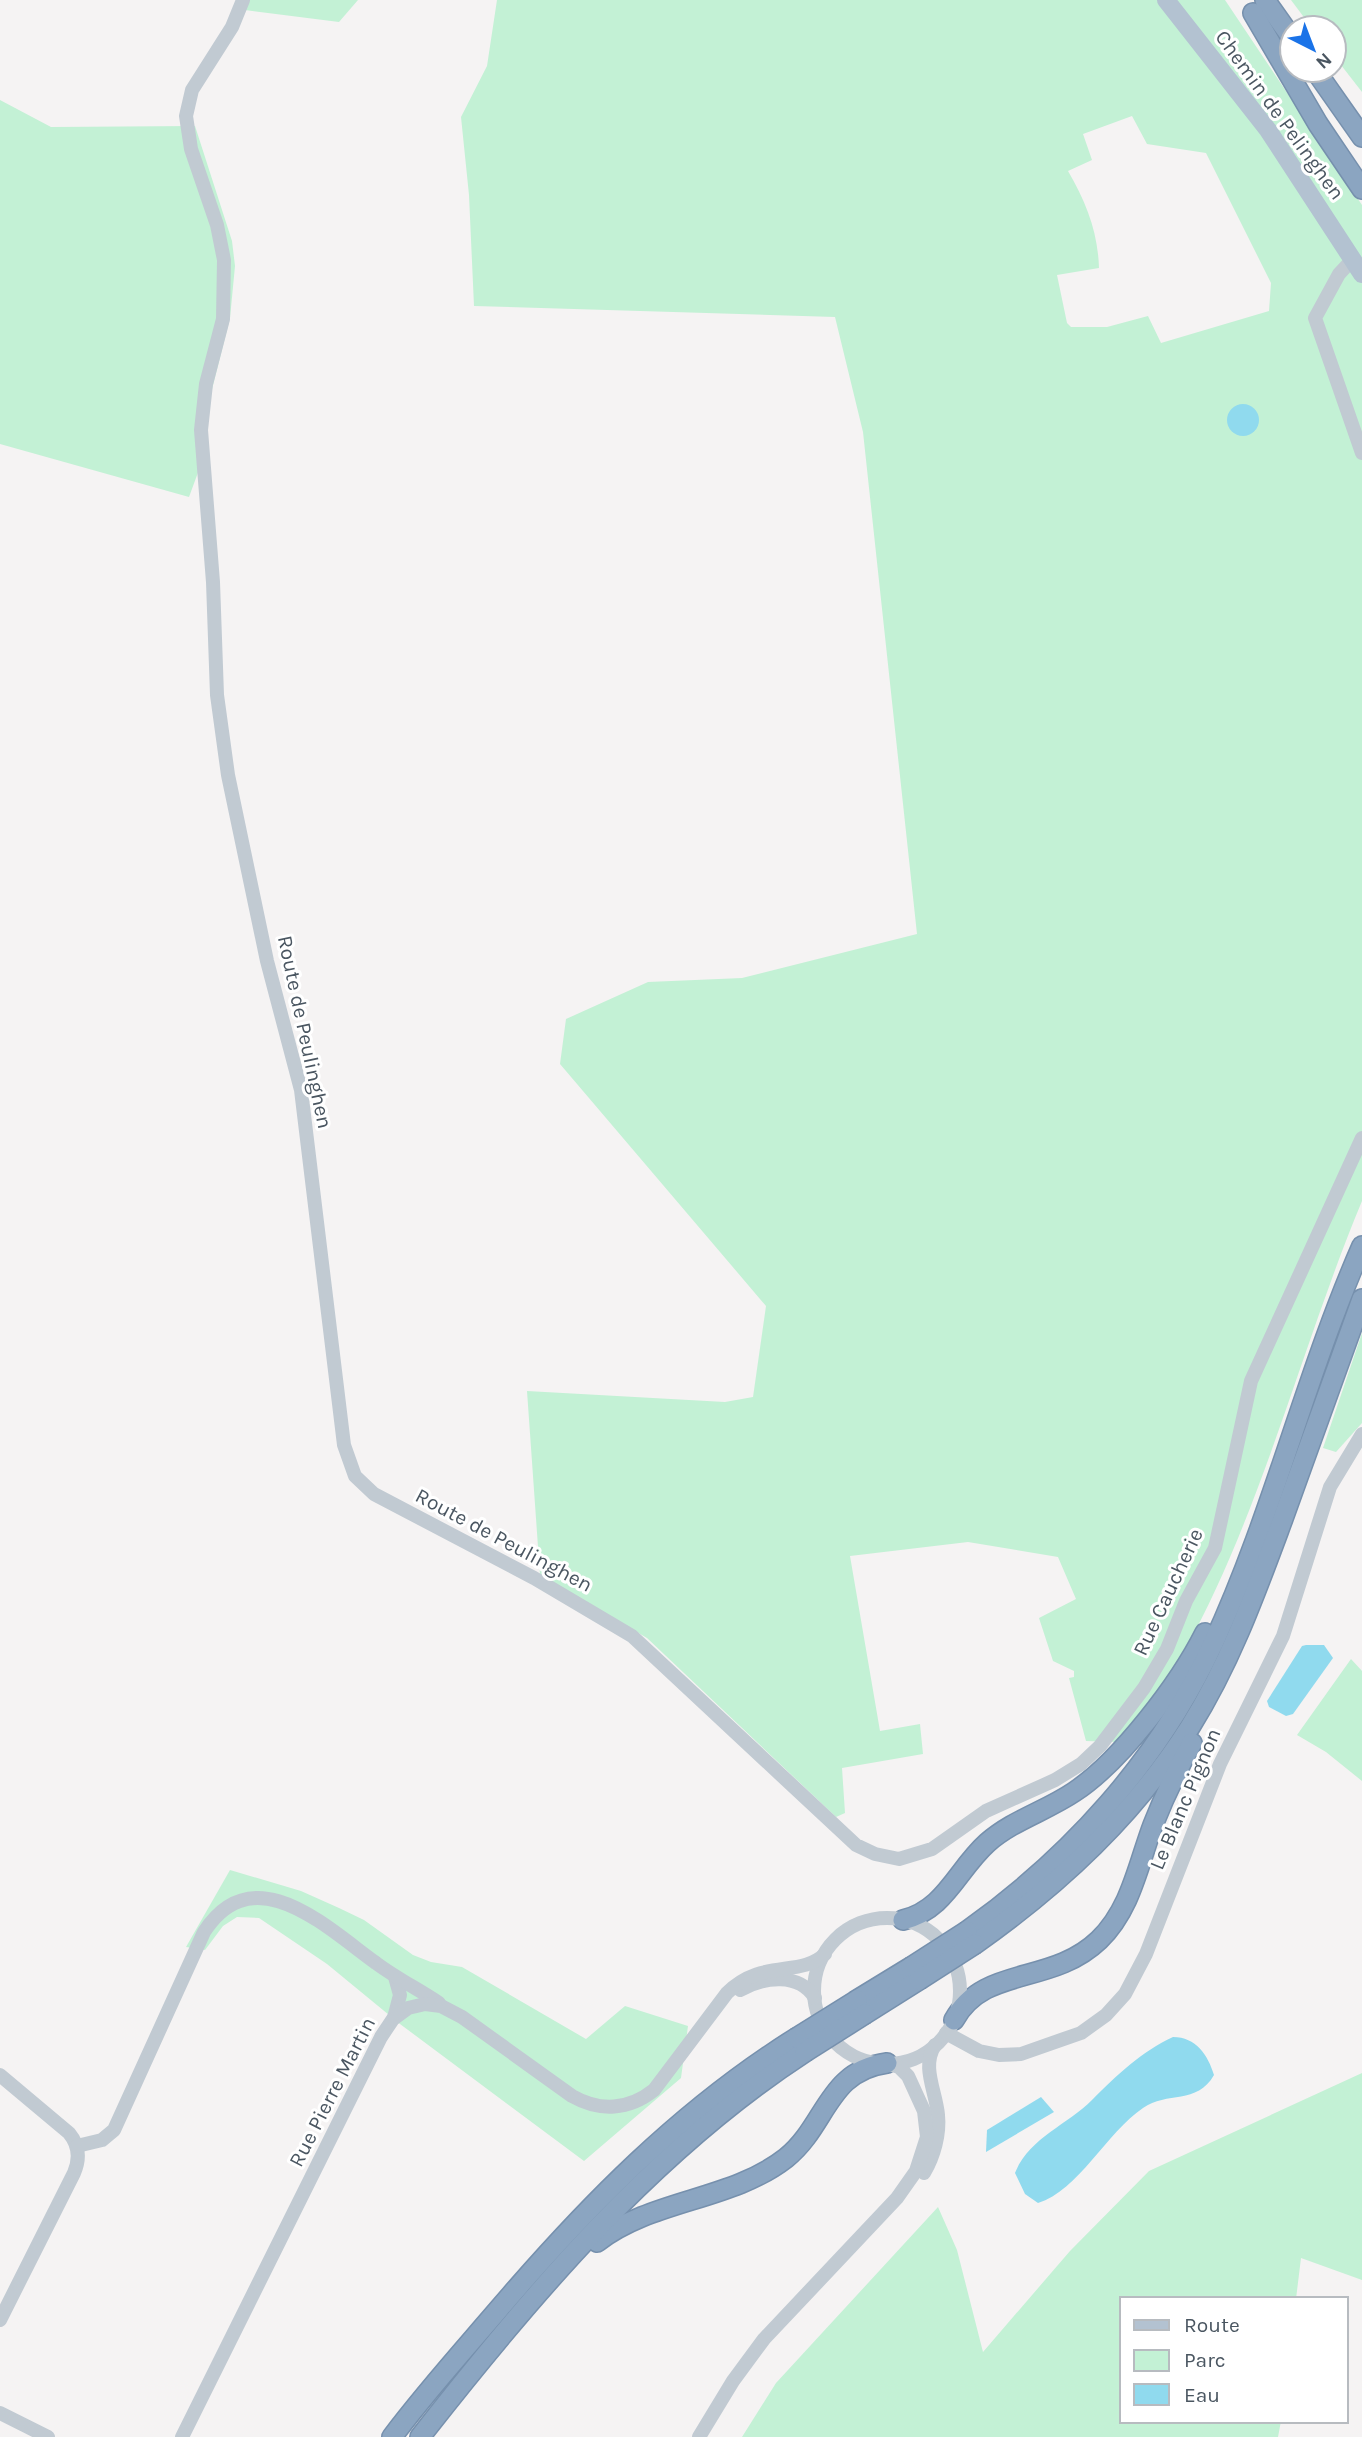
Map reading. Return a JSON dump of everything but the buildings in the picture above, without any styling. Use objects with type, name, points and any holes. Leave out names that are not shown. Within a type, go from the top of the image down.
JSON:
[{"type":"highway","points":[[1257,3],[1278,19]]},
{"type":"highway","points":[[1257,3],[1278,24]]},
{"type":"highway","points":[[1257,3],[1278,43]]},
{"type":"highway","points":[[1257,3],[1318,124],[1362,189]]},
{"type":"highway","points":[[1302,84],[1362,168]]},
{"type":"highway","points":[[1325,84],[1362,136]]},
{"type":"highway","points":[[1337,84],[1362,115]]},
{"type":"highway","points":[[971,1938],[1076,1840],[1132,1774],[1196,1677],[1222,1624],[1290,1440],[1329,1324],[1362,1246]]},
{"type":"highway","points":[[392,2437],[524,2279],[601,2194],[698,2108],[971,1938],[1030,1905],[1088,1853],[1133,1804],[1178,1746],[1213,1688],[1233,1648],[1362,1299]]},
{"type":"highway","points":[[902,1920],[934,1907],[984,1846],[1016,1822],[1087,1784],[1124,1747],[1179,1676],[1203,1638],[1290,1440]]},
{"type":"highway","points":[[950,2027],[966,2001],[979,1990],[1069,1962],[1098,1941],[1117,1918],[1129,1894],[1165,1794],[1227,1682],[1254,1623],[1311,1442]]},
{"type":"highway","points":[[419,2437],[545,2288],[614,2213],[688,2141],[801,2045]]},
{"type":"highway","points":[[545,2288],[614,2231],[639,2218],[750,2179],[775,2166],[803,2142],[845,2080],[866,2067],[887,2063]]},
{"type":"main road","name":"Chemin de Pelinghen","points":[[1167,0],[1268,130],[1357,267]]},
{"type":"street","name":"Route de Peulinghen","points":[[243,0],[232,27],[194,86],[186,116],[191,149],[217,225],[224,260],[223,319],[206,384],[201,430],[213,582],[217,695],[228,775],[267,961],[301,1090],[346,1457],[355,1476],[374,1494],[545,1584],[625,1630],[711,1707],[850,1840]]},
{"type":"street","name":"Chemin de Pelinghen","points":[[1357,267],[1339,274],[1315,318],[1362,453]]},
{"type":"street","name":"Rue Caucherie","points":[[850,1840],[874,1854],[899,1859],[932,1849],[986,1811],[1055,1780],[1081,1764],[1100,1746],[1144,1688],[1167,1649],[1186,1601],[1215,1548],[1251,1381],[1362,1138]]},
{"type":"street","name":"Le Blanc Pignon","points":[[950,2027],[979,2051],[999,2055],[1021,2054],[1081,2033],[1106,2015],[1125,1994],[1146,1954],[1215,1774],[1283,1636],[1330,1487],[1362,1434]]},
{"type":"street","points":[[77,2146],[102,2140],[116,2126],[201,1938],[212,1920],[242,1902],[265,1898],[291,1904],[395,1978],[446,2008],[572,2096],[592,2105],[615,2107],[638,2101],[654,2090],[734,1986],[752,1975],[812,1964],[825,1954],[839,1937],[858,1924],[880,1918],[902,1920],[930,1932],[954,1960],[960,1990],[950,2027],[929,2058],[938,2112],[935,2146],[923,2175],[897,2198],[778,2323],[733,2381],[699,2437]]},
{"type":"street","points":[[825,1954],[817,1975],[815,1998],[824,2027],[839,2044],[858,2057],[887,2063],[904,2071],[912,2081],[922,2104],[927,2127],[920,2162],[897,2198]]},
{"type":"street","points":[[393,2020],[400,1996],[395,1978]]},
{"type":"street","points":[[719,2005],[744,1988],[773,1980],[801,1983],[815,1998]]},
{"type":"street","name":"Rue Pierre Martin","points":[[182,2437],[381,2037],[393,2020],[416,2005],[446,2008]]},
{"type":"street","points":[[887,2063],[916,2057],[936,2045]]},
{"type":"street","points":[[0,2075],[64,2128],[77,2146],[76,2169],[0,2320]]},
{"type":"street","points":[[0,2413],[48,2437]]},
{"type":"green space","points":[[248,0],[358,0],[339,22],[245,10]]},
{"type":"green space","points":[[497,0],[1225,0],[1278,79],[1278,84],[1281,84],[1362,205],[1362,1201],[1258,1487],[1212,1598],[1177,1664],[1117,1742],[1086,1741],[1069,1678],[1074,1677],[1074,1671],[1053,1661],[1039,1618],[1076,1599],[1058,1557],[968,1542],[850,1556],[880,1731],[920,1724],[923,1754],[842,1768],[845,1813],[836,1817],[647,1638],[540,1575],[527,1391],[725,1402],[753,1397],[766,1306],[560,1064],[566,1019],[648,982],[742,978],[917,934],[863,432],[835,317],[474,306],[469,195],[461,117],[487,66]],"holes":[[[1132,116],[1147,144],[1206,153],[1271,283],[1269,311],[1161,343],[1148,316],[1107,327],[1071,327],[1067,323],[1057,275],[1099,268],[1090,218],[1068,171],[1092,160],[1083,134]]]},
{"type":"green space","points":[[1291,0],[1362,0],[1362,92],[1348,74],[1348,14],[1302,14]]},
{"type":"green space","points":[[0,100],[51,127],[195,126],[232,241],[235,266],[230,318],[208,405],[207,448],[189,497],[0,444]]},
{"type":"green space","points":[[1362,1333],[1362,1423],[1336,1452],[1323,1448]]},
{"type":"green space","points":[[1351,1659],[1362,1671],[1362,1781],[1326,1752],[1297,1735]]},
{"type":"green space","points":[[230,1870],[301,1891],[339,1908],[364,1920],[413,1955],[431,1962],[462,1967],[586,2039],[625,2006],[688,2026],[681,2078],[584,2161],[400,2024],[327,1964],[259,1918],[237,1917],[223,1926],[205,1950],[186,1947]]},
{"type":"green space","points":[[1362,2073],[1362,2280],[1301,2258],[1296,2297],[1120,2297],[1120,2423],[1281,2423],[1278,2437],[742,2437],[776,2383],[938,2207],[957,2250],[983,2352],[1070,2251],[1149,2171]]},
{"type":"water","points":[[1243,404],[1254,409],[1259,420],[1254,431],[1243,436],[1232,431],[1227,420],[1232,409]]},
{"type":"water","points":[[1324,1645],[1333,1658],[1293,1714],[1286,1716],[1269,1707],[1267,1701],[1302,1646]]},
{"type":"water","points":[[1173,2037],[1188,2040],[1200,2048],[1214,2075],[1207,2084],[1190,2094],[1162,2100],[1143,2108],[1117,2131],[1079,2174],[1053,2196],[1038,2203],[1025,2194],[1015,2173],[1029,2150],[1082,2109],[1130,2065]]},
{"type":"water","points":[[1041,2097],[1054,2112],[986,2152],[987,2130]]}]
